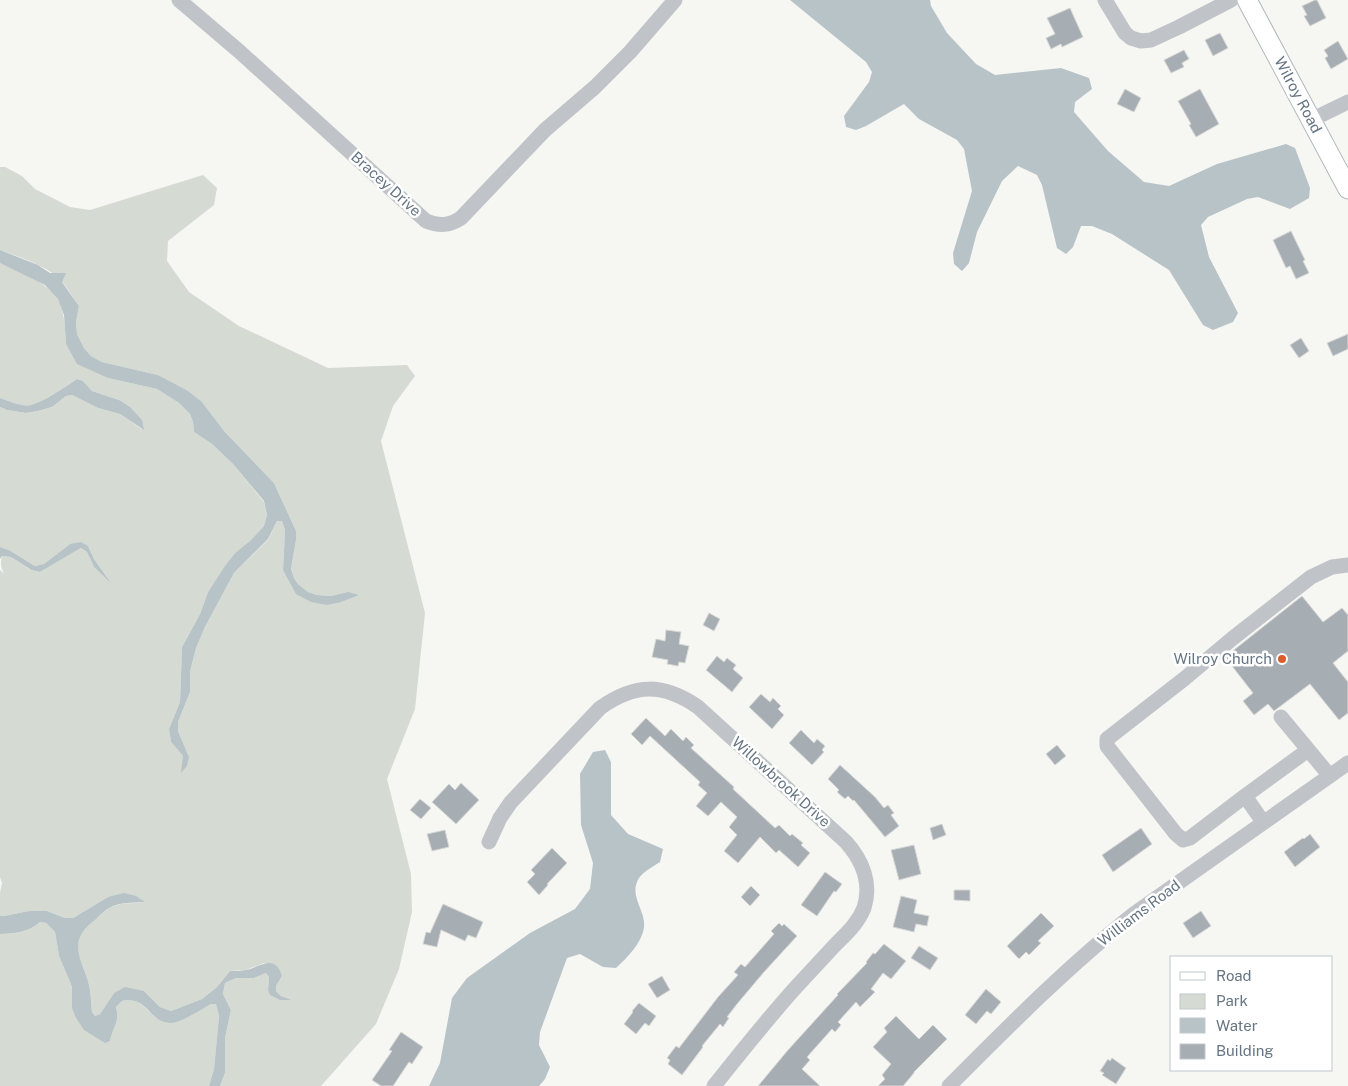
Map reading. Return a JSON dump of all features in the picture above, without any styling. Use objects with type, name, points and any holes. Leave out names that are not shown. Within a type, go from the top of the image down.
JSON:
[{"type":"main road","name":"Wilroy Road","points":[[1247,0],[1348,189]]},
{"type":"street","name":"Bracey Drive","points":[[179,0],[275,83],[426,221],[445,225],[460,218],[545,130],[623,59],[675,0]]},
{"type":"street","points":[[1105,0],[1124,33],[1131,38],[1151,40],[1180,28],[1231,0]]},
{"type":"street","points":[[1311,120],[1348,102]]},
{"type":"street","points":[[1308,750],[1190,838],[1183,840],[1176,834],[1107,746],[1108,739],[1311,577],[1332,567],[1348,564]]},
{"type":"street","name":"Willowbrook Drive","points":[[490,842],[500,818],[511,802],[600,708],[625,694],[640,689],[653,689],[669,692],[684,698],[698,707],[852,849],[865,874],[867,885],[863,910],[855,924],[796,987],[714,1086]]},
{"type":"street","points":[[1281,717],[1330,776]]},
{"type":"street","name":"Williams Road","points":[[949,1086],[1075,963],[1117,927],[1263,822],[1348,764]]},
{"type":"street","points":[[1245,796],[1263,822]]},
{"type":"green space","points":[[0,167],[5,167],[22,176],[35,189],[70,207],[90,210],[203,175],[217,188],[214,205],[168,241],[167,261],[189,292],[239,326],[328,368],[407,365],[415,376],[393,406],[381,441],[425,613],[415,709],[387,779],[411,874],[412,912],[399,969],[376,1024],[321,1086],[220,1086],[225,1073],[225,1038],[231,1010],[223,994],[225,983],[236,978],[254,978],[266,973],[269,977],[268,990],[289,1000],[276,991],[276,986],[282,976],[264,963],[246,970],[230,971],[217,987],[202,999],[171,1011],[160,1007],[144,991],[114,993],[100,1014],[95,1016],[92,1012],[89,985],[79,955],[78,948],[81,934],[95,919],[111,907],[144,902],[108,897],[73,918],[65,918],[47,911],[29,911],[0,916],[2,883],[0,877],[0,570],[4,574],[1,565],[2,556],[11,557],[30,570],[40,572],[81,548],[87,552],[94,567],[109,580],[94,559],[88,546],[70,544],[44,564],[35,566],[9,550],[0,547],[0,407],[26,413],[38,411],[52,407],[66,396],[72,395],[98,408],[120,414],[143,430],[119,400],[92,391],[83,381],[77,379],[49,397],[31,405],[0,398],[0,263],[33,278],[55,295],[62,311],[66,344],[108,378],[157,389],[179,403],[190,414],[194,432],[212,444],[233,464],[264,502],[267,515],[264,526],[235,553],[208,592],[200,614],[182,647],[180,702],[169,729],[171,742],[183,756],[189,757],[178,731],[178,722],[190,692],[190,672],[196,648],[234,573],[268,540],[277,521],[282,521],[285,530],[283,570],[311,602],[348,592],[331,596],[317,595],[308,592],[298,584],[291,569],[296,531],[274,483],[225,432],[202,402],[158,375],[102,362],[91,356],[84,348],[77,334],[76,322],[79,306],[63,283],[50,271],[0,250]]},
{"type":"green space","points":[[40,922],[46,923],[55,932],[59,956],[72,987],[72,1008],[110,1041],[117,1021],[116,1007],[122,1001],[131,1000],[139,1002],[156,1018],[178,1021],[216,1003],[219,1016],[214,1069],[209,1086],[0,1086],[0,934],[26,930]]},
{"type":"water","points":[[790,0],[930,0],[931,6],[947,33],[976,64],[995,75],[1061,68],[1089,78],[1092,89],[1075,102],[1074,112],[1108,151],[1144,182],[1169,186],[1217,164],[1286,144],[1295,148],[1310,188],[1309,198],[1290,209],[1258,197],[1247,199],[1208,217],[1201,225],[1209,257],[1238,313],[1233,322],[1213,330],[1203,325],[1169,270],[1112,234],[1092,226],[1081,226],[1073,247],[1066,254],[1057,248],[1042,185],[1037,175],[1018,166],[1002,181],[977,232],[969,263],[962,271],[954,264],[953,253],[972,191],[964,149],[957,140],[919,119],[904,104],[856,130],[846,127],[844,116],[869,82],[872,72],[866,62]]},
{"type":"water","points":[[0,250],[38,265],[50,273],[66,273],[62,282],[79,306],[76,322],[77,334],[84,348],[91,356],[102,362],[158,375],[188,391],[202,402],[225,432],[274,483],[296,531],[291,569],[298,584],[308,592],[317,595],[331,596],[348,592],[359,595],[327,605],[311,602],[296,594],[283,570],[285,530],[282,521],[277,521],[268,539],[234,573],[196,648],[190,672],[190,692],[178,722],[178,731],[189,757],[187,766],[181,773],[183,756],[171,742],[169,729],[180,702],[182,647],[200,614],[208,592],[225,566],[235,553],[264,526],[267,515],[264,501],[233,464],[212,444],[194,432],[190,414],[179,403],[157,389],[108,378],[77,364],[66,344],[64,315],[58,299],[45,285],[0,263]]},
{"type":"water","points":[[77,379],[83,381],[92,391],[119,400],[130,407],[142,420],[144,430],[120,414],[98,408],[72,395],[66,396],[52,407],[26,413],[0,407],[0,398],[24,405],[37,403],[55,394]]},
{"type":"water","points":[[81,542],[88,546],[94,559],[111,583],[94,567],[87,552],[81,548],[40,572],[31,570],[11,557],[2,556],[0,559],[0,547],[9,550],[35,566],[44,564],[70,544]]},
{"type":"water","points":[[605,750],[611,762],[611,815],[628,834],[663,849],[660,862],[643,874],[636,885],[636,897],[644,921],[643,933],[640,939],[629,955],[616,968],[603,967],[580,954],[567,958],[540,1032],[539,1045],[550,1067],[545,1079],[539,1086],[429,1086],[440,1063],[452,998],[467,978],[530,933],[575,909],[590,889],[593,863],[581,825],[580,774],[593,752]]},
{"type":"water","points":[[124,893],[136,896],[145,902],[123,903],[109,908],[87,927],[79,941],[79,955],[89,985],[92,1012],[95,1016],[100,1014],[114,993],[125,987],[144,991],[160,1007],[171,1011],[202,999],[217,987],[230,971],[246,970],[267,963],[275,965],[279,969],[282,976],[276,986],[276,991],[281,996],[291,1000],[280,1000],[270,995],[268,990],[269,977],[266,973],[254,978],[236,978],[225,983],[223,994],[231,1010],[225,1038],[225,1073],[220,1086],[209,1086],[214,1069],[219,1016],[216,1004],[211,1004],[171,1023],[160,1020],[138,1002],[122,1001],[116,1007],[117,1021],[110,1041],[105,1043],[84,1030],[76,1018],[72,1008],[72,987],[59,956],[55,932],[46,923],[40,922],[35,926],[16,933],[0,934],[0,916],[29,911],[47,911],[65,918],[73,918],[108,897]]},
{"type":"building","points":[[1317,0],[1326,18],[1310,26],[1304,16],[1307,15],[1302,6]]},
{"type":"building","points":[[1070,8],[1083,37],[1062,47],[1061,44],[1051,49],[1046,38],[1055,34],[1047,18]]},
{"type":"building","points":[[1220,33],[1228,48],[1213,56],[1205,40]]},
{"type":"building","points":[[1338,41],[1348,59],[1331,69],[1325,58],[1328,56],[1324,50]]},
{"type":"building","points":[[1184,50],[1189,59],[1182,63],[1184,67],[1171,73],[1164,60]]},
{"type":"building","points":[[1125,89],[1141,98],[1134,112],[1117,104]]},
{"type":"building","points":[[1200,89],[1219,124],[1196,137],[1178,101]]},
{"type":"building","points":[[1291,231],[1309,273],[1296,279],[1290,266],[1286,268],[1273,240]]},
{"type":"building","points":[[1348,334],[1348,349],[1333,356],[1327,343]]},
{"type":"building","points":[[1301,338],[1309,351],[1299,358],[1290,345]]},
{"type":"building","name":"Wilroy Church","points":[[1302,596],[1323,622],[1342,608],[1348,615],[1348,651],[1333,663],[1348,682],[1348,713],[1339,720],[1310,684],[1274,711],[1268,704],[1254,715],[1243,701],[1253,693],[1225,657]]},
{"type":"building","points":[[709,613],[720,619],[714,631],[703,625]]},
{"type":"building","points":[[666,630],[681,632],[679,644],[689,646],[685,663],[679,662],[678,666],[667,664],[668,660],[652,657],[656,639],[665,641]]},
{"type":"building","points":[[717,656],[724,662],[727,658],[736,665],[733,669],[743,678],[732,692],[706,670]]},
{"type":"building","points":[[761,694],[770,702],[773,698],[781,706],[778,709],[784,715],[772,729],[749,707]]},
{"type":"building","points":[[646,718],[665,736],[671,729],[683,741],[686,737],[694,745],[691,748],[775,828],[779,825],[790,836],[792,834],[803,843],[801,845],[810,853],[798,867],[779,850],[776,853],[760,837],[738,863],[724,851],[737,835],[729,827],[737,817],[721,802],[708,816],[696,806],[707,793],[698,785],[700,782],[650,736],[642,745],[631,734]]},
{"type":"building","points":[[801,730],[814,743],[817,739],[825,746],[822,750],[824,752],[812,765],[789,743]]},
{"type":"building","points":[[1057,745],[1066,756],[1055,765],[1046,754]]},
{"type":"building","points":[[840,765],[875,797],[884,808],[888,805],[894,813],[891,815],[899,826],[885,837],[854,800],[848,796],[845,799],[837,792],[839,790],[828,779]]},
{"type":"building","points":[[461,783],[479,800],[456,824],[432,802],[449,784],[455,790]]},
{"type":"building","points":[[420,799],[431,808],[421,819],[410,810]]},
{"type":"building","points":[[942,824],[946,835],[933,840],[930,828]]},
{"type":"building","points":[[1141,828],[1152,844],[1113,872],[1102,855]]},
{"type":"building","points":[[445,830],[449,847],[432,851],[427,834]]},
{"type":"building","points":[[1310,834],[1320,847],[1295,867],[1284,852]]},
{"type":"building","points":[[914,845],[921,874],[899,880],[891,850]]},
{"type":"building","points":[[552,848],[567,863],[539,895],[527,882],[535,874],[531,870]]},
{"type":"building","points":[[825,872],[842,884],[836,892],[834,891],[817,916],[801,905]]},
{"type":"building","points":[[751,886],[760,895],[750,906],[741,897]]},
{"type":"building","points":[[954,890],[970,890],[970,901],[954,900]]},
{"type":"building","points":[[901,896],[917,900],[914,913],[929,916],[927,926],[916,924],[914,932],[893,927]]},
{"type":"building","points":[[443,904],[483,922],[476,938],[468,935],[465,941],[441,930],[437,947],[423,944],[426,932],[430,933]]},
{"type":"building","points":[[1201,911],[1211,926],[1193,938],[1183,923]]},
{"type":"building","points":[[1041,913],[1054,926],[1038,941],[1041,943],[1029,955],[1026,952],[1019,959],[1007,946]]},
{"type":"building","points":[[779,923],[782,926],[784,924],[797,936],[737,1004],[727,1017],[729,1018],[723,1027],[720,1024],[682,1075],[668,1064],[670,1060],[667,1058],[676,1046],[679,1048],[718,997],[738,975],[734,972],[741,964],[745,967],[774,934],[771,931]]},
{"type":"building","points":[[884,944],[906,961],[891,979],[883,973],[871,989],[875,992],[860,1007],[856,1002],[838,1022],[841,1025],[835,1032],[832,1029],[807,1057],[810,1060],[802,1069],[820,1086],[758,1086],[837,994],[867,963],[873,953],[875,954]]},
{"type":"building","points":[[919,946],[938,958],[930,970],[911,958]]},
{"type":"building","points":[[662,976],[670,990],[657,998],[648,984]]},
{"type":"building","points":[[986,989],[1001,1002],[991,1014],[987,1011],[976,1024],[965,1015]]},
{"type":"building","points":[[639,1003],[656,1016],[649,1026],[645,1023],[636,1034],[624,1024]]},
{"type":"building","points":[[896,1016],[919,1039],[933,1025],[947,1039],[914,1072],[903,1086],[878,1086],[885,1079],[882,1075],[891,1064],[873,1047],[887,1032],[884,1028]]},
{"type":"building","points":[[401,1032],[423,1047],[412,1064],[409,1062],[393,1086],[381,1086],[372,1080],[392,1051],[389,1050]]},
{"type":"building","points":[[1112,1058],[1126,1068],[1116,1084],[1102,1075],[1104,1073],[1100,1071],[1108,1059],[1110,1061]]},
{"type":"place","name":"Wilroy Church","points":[[1282,659]]}]
